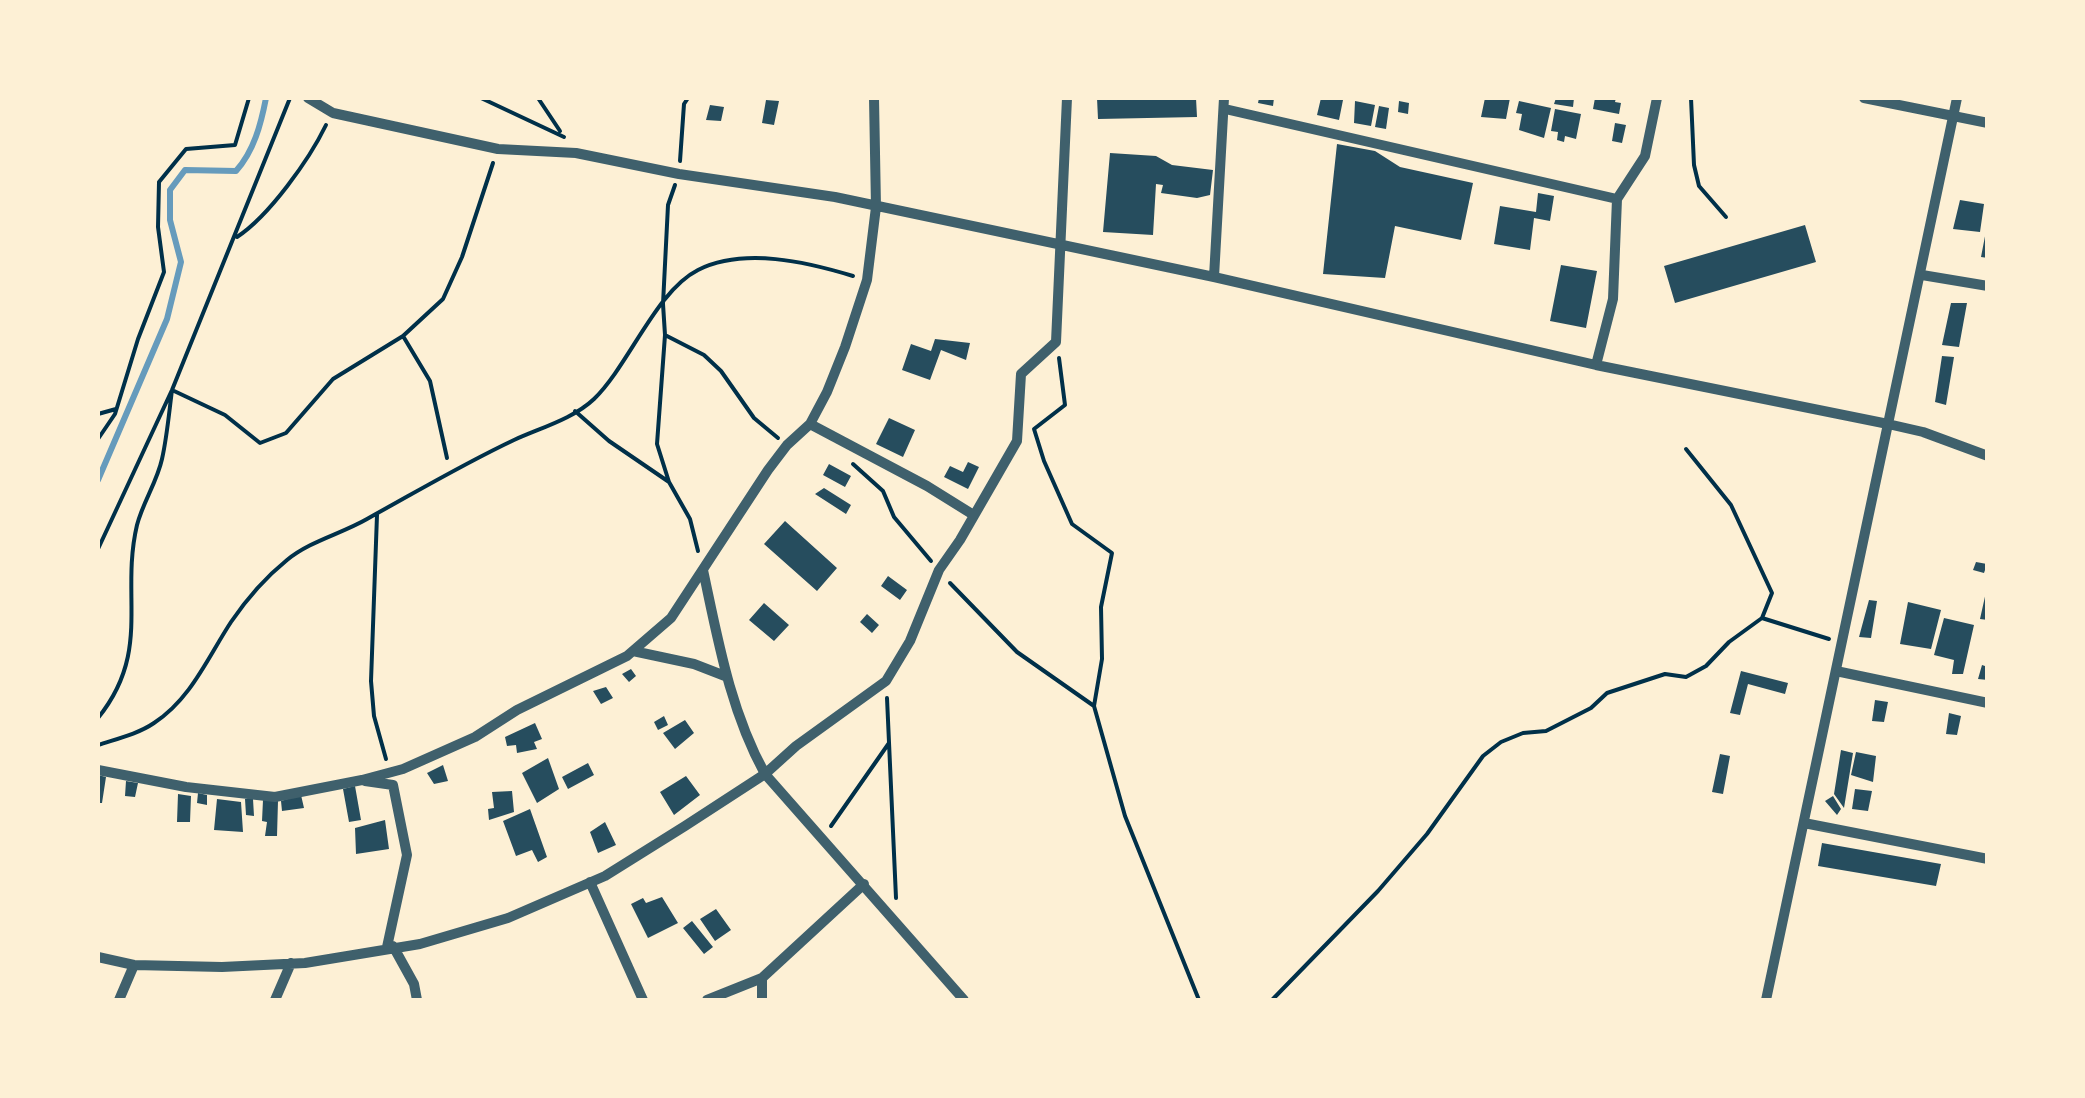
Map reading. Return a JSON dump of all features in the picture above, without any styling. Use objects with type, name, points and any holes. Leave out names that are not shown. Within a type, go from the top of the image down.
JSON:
[{"type":"street","points":[[308,98],[333,113],[498,149],[576,153],[679,174],[835,196],[1214,277],[1596,365],[1924,432],[1988,456]]},
{"type":"street","points":[[98,770],[186,787],[276,797],[362,780],[390,773],[475,737],[518,710],[633,651],[671,618],[787,445],[810,424],[833,377],[868,280],[876,207],[874,98]]},
{"type":"street","points":[[98,958],[134,965],[290,964],[420,944],[508,918],[590,882],[765,774],[796,746],[886,681],[910,641],[938,570],[1017,441],[1021,374],[1056,342],[1067,98]]},
{"type":"street","points":[[1596,365],[1613,300],[1617,199],[1645,156],[1658,98]]},
{"type":"street","points":[[1864,98],[1988,122]]},
{"type":"street","points":[[1766,1000],[1957,98]]},
{"type":"street","points":[[1214,277],[1224,103],[1617,199]]},
{"type":"street","points":[[1922,275],[1988,286]]},
{"type":"street","points":[[810,424],[972,514]]},
{"type":"street","points":[[703,570],[726,676],[750,747],[765,774],[964,1000]]},
{"type":"street","points":[[633,651],[694,664],[726,676]]},
{"type":"street","points":[[1836,670],[1988,703]]},
{"type":"street","points":[[362,780],[393,785],[407,855],[390,947],[414,984],[417,1000]]},
{"type":"street","points":[[1804,823],[1988,859]]},
{"type":"street","points":[[590,882],[643,1000]]},
{"type":"street","points":[[707,1000],[762,978],[864,884]]},
{"type":"street","points":[[275,1000],[290,964]]},
{"type":"street","points":[[119,1000],[134,965]]},
{"type":"street","points":[[762,978],[762,1000]]},
{"type":"path","points":[[98,439],[116,409],[164,272],[158,226],[159,182],[186,148],[235,145],[249,98]]},
{"type":"path","points":[[98,549],[172,390],[290,98]]},
{"type":"path","points":[[481,98],[563,136]]},
{"type":"path","points":[[538,98],[576,153]]},
{"type":"path","points":[[688,98],[684,104],[679,174],[668,205],[663,304],[666,335],[657,444],[669,482],[690,519],[703,570]]},
{"type":"path","points":[[1691,98],[1694,165],[1699,186],[1726,218]]},
{"type":"path","points":[[234,239],[254,226],[308,160],[333,113]]},
{"type":"path","points":[[172,390],[225,416],[260,443],[286,433],[333,379],[403,336],[443,300],[462,257],[498,149]]},
{"type":"path","points":[[98,745],[156,723],[204,670],[248,600],[288,559],[443,474],[592,401],[674,289],[698,270],[734,261],[779,260],[820,266],[868,280]]},
{"type":"path","points":[[666,335],[704,355],[722,371],[754,418],[787,445]]},
{"type":"path","points":[[403,336],[430,381],[447,458]]},
{"type":"path","points":[[1056,342],[1065,405],[1034,429],[1072,524],[1112,553],[1100,607],[1102,659],[1094,706],[1125,816],[1198,1000]]},
{"type":"path","points":[[98,718],[126,668],[134,627],[132,588],[137,525],[162,460],[172,390]]},
{"type":"path","points":[[98,414],[116,409]]},
{"type":"path","points":[[575,411],[609,441],[669,482]]},
{"type":"path","points":[[1272,1000],[1378,891],[1427,834],[1483,756],[1501,742],[1523,733],[1546,731],[1591,708],[1608,694],[1665,674],[1686,677],[1706,666],[1729,642],[1762,618],[1772,593],[1760,565],[1731,505],[1686,449]]},
{"type":"path","points":[[854,464],[883,491],[894,516],[938,570],[1016,652],[1094,706]]},
{"type":"path","points":[[377,513],[371,680],[374,716],[390,773]]},
{"type":"path","points":[[1762,618],[1842,643]]},
{"type":"path","points":[[886,681],[897,923]]},
{"type":"path","points":[[822,838],[889,744]]},
{"type":"building","points":[[1097,98],[1196,98],[1197,117],[1098,119]]},
{"type":"building","points":[[1259,98],[1274,98],[1273,106],[1258,103]]},
{"type":"building","points":[[1321,98],[1343,100],[1339,120],[1317,115]]},
{"type":"building","points":[[1485,98],[1510,98],[1506,119],[1481,117]]},
{"type":"building","points":[[1556,98],[1574,98],[1573,107],[1554,104]]},
{"type":"building","points":[[1595,98],[1616,98],[1615,102],[1621,103],[1619,114],[1593,109]]},
{"type":"building","points":[[766,100],[779,101],[774,125],[762,123]]},
{"type":"building","points":[[1355,101],[1375,105],[1371,126],[1354,123]]},
{"type":"building","points":[[1399,101],[1409,103],[1408,114],[1398,112]]},
{"type":"building","points":[[1519,101],[1551,108],[1544,138],[1519,130]]},
{"type":"building","points":[[710,105],[724,107],[721,121],[706,120]]},
{"type":"building","points":[[1379,106],[1389,108],[1386,129],[1375,127]]},
{"type":"building","points":[[1555,109],[1581,114],[1576,139],[1565,136],[1564,142],[1557,140],[1558,132],[1551,131]]},
{"type":"building","points":[[1615,123],[1626,125],[1622,143],[1612,141]]},
{"type":"building","points":[[1337,144],[1375,151],[1400,167],[1473,183],[1461,240],[1395,226],[1385,278],[1323,274]]},
{"type":"building","points":[[1110,153],[1156,156],[1172,165],[1213,170],[1210,195],[1197,198],[1161,193],[1163,185],[1156,184],[1153,235],[1103,232]]},
{"type":"building","points":[[1538,193],[1554,196],[1550,221],[1534,218],[1530,250],[1494,244],[1500,206],[1536,212]]},
{"type":"building","points":[[1960,200],[1984,204],[1980,232],[1953,229]]},
{"type":"building","points":[[1805,225],[1816,262],[1675,303],[1664,266]]},
{"type":"building","points":[[1988,231],[1988,258],[1981,257]]},
{"type":"building","points":[[1561,265],[1597,271],[1586,328],[1550,321]]},
{"type":"building","points":[[1951,303],[1967,303],[1959,347],[1942,345]]},
{"type":"building","points":[[935,339],[970,343],[966,360],[941,350],[930,380],[902,370],[911,344],[931,351]]},
{"type":"building","points":[[1942,356],[1954,357],[1946,405],[1935,402]]},
{"type":"building","points":[[889,418],[915,430],[903,457],[876,444]]},
{"type":"building","points":[[968,462],[979,467],[968,489],[944,477],[950,466],[963,472]]},
{"type":"building","points":[[829,464],[851,476],[845,487],[823,475]]},
{"type":"building","points":[[824,488],[851,505],[846,514],[815,494]]},
{"type":"building","points":[[785,521],[837,568],[817,591],[764,544]]},
{"type":"building","points":[[1976,562],[1987,564],[1984,573],[1973,570]]},
{"type":"building","points":[[888,576],[907,590],[900,600],[881,586]]},
{"type":"building","points":[[1988,592],[1988,620],[1980,619]]},
{"type":"building","points":[[1869,600],[1877,601],[1871,638],[1859,637]]},
{"type":"building","points":[[1908,602],[1941,610],[1931,649],[1900,644]]},
{"type":"building","points":[[764,603],[789,625],[774,641],[749,620]]},
{"type":"building","points":[[867,614],[879,625],[872,633],[860,622]]},
{"type":"building","points":[[1944,618],[1974,625],[1963,674],[1952,674],[1954,660],[1934,655]]},
{"type":"building","points":[[1982,665],[1988,667],[1988,680],[1978,679]]},
{"type":"building","points":[[631,669],[636,676],[629,682],[622,674]]},
{"type":"building","points":[[1741,671],[1788,683],[1785,694],[1748,684],[1740,715],[1730,713]]},
{"type":"building","points":[[606,687],[613,698],[601,704],[593,691]]},
{"type":"building","points":[[1875,700],[1888,702],[1884,722],[1872,721]]},
{"type":"building","points":[[1949,713],[1961,716],[1957,735],[1946,734]]},
{"type":"building","points":[[664,716],[668,725],[658,730],[654,722]]},
{"type":"building","points":[[685,720],[694,733],[675,749],[663,733]]},
{"type":"building","points":[[535,723],[542,739],[534,742],[537,749],[517,753],[516,745],[507,746],[505,737]]},
{"type":"building","points":[[1841,750],[1853,753],[1844,808],[1834,794]]},
{"type":"building","points":[[1856,752],[1876,756],[1873,782],[1851,775]]},
{"type":"building","points":[[1720,754],[1730,756],[1723,794],[1712,792]]},
{"type":"building","points":[[548,758],[559,789],[537,803],[522,773]]},
{"type":"building","points":[[588,763],[594,775],[568,789],[562,777]]},
{"type":"building","points":[[443,765],[448,781],[434,784],[427,773]]},
{"type":"building","points":[[98,775],[106,777],[102,803],[98,803]]},
{"type":"building","points":[[686,776],[700,795],[674,815],[660,792]]},
{"type":"building","points":[[126,781],[138,783],[135,797],[125,796]]},
{"type":"building","points":[[355,786],[361,820],[349,822],[343,789]]},
{"type":"building","points":[[1855,789],[1872,791],[1868,811],[1852,809]]},
{"type":"building","points":[[512,791],[514,812],[489,820],[488,809],[494,808],[492,792]]},
{"type":"building","points":[[198,793],[207,795],[207,805],[197,803]]},
{"type":"building","points":[[178,794],[191,796],[190,822],[177,822]]},
{"type":"building","points":[[301,795],[304,808],[282,811],[281,801]]},
{"type":"building","points":[[1833,796],[1841,809],[1837,815],[1825,801]]},
{"type":"building","points":[[217,799],[241,802],[243,832],[214,830]]},
{"type":"building","points":[[245,799],[253,799],[254,816],[246,815]]},
{"type":"building","points":[[263,800],[278,801],[277,836],[265,836]]},
{"type":"building","points":[[530,809],[547,857],[538,862],[532,850],[516,856],[503,821]]},
{"type":"building","points":[[385,820],[389,849],[356,854],[355,828]]},
{"type":"building","points":[[605,822],[616,845],[598,853],[590,832]]},
{"type":"building","points":[[1822,843],[1941,864],[1936,886],[1818,866]]},
{"type":"building","points":[[662,897],[678,923],[648,938],[631,904],[643,898],[646,903]]},
{"type":"building","points":[[716,909],[731,930],[715,941],[700,919]]},
{"type":"building","points":[[692,921],[713,947],[704,954],[683,928]]},
{"type":"waterway","points":[[98,480],[167,319],[181,262],[170,220],[170,190],[185,170],[236,171],[256,137],[266,98]]}]
